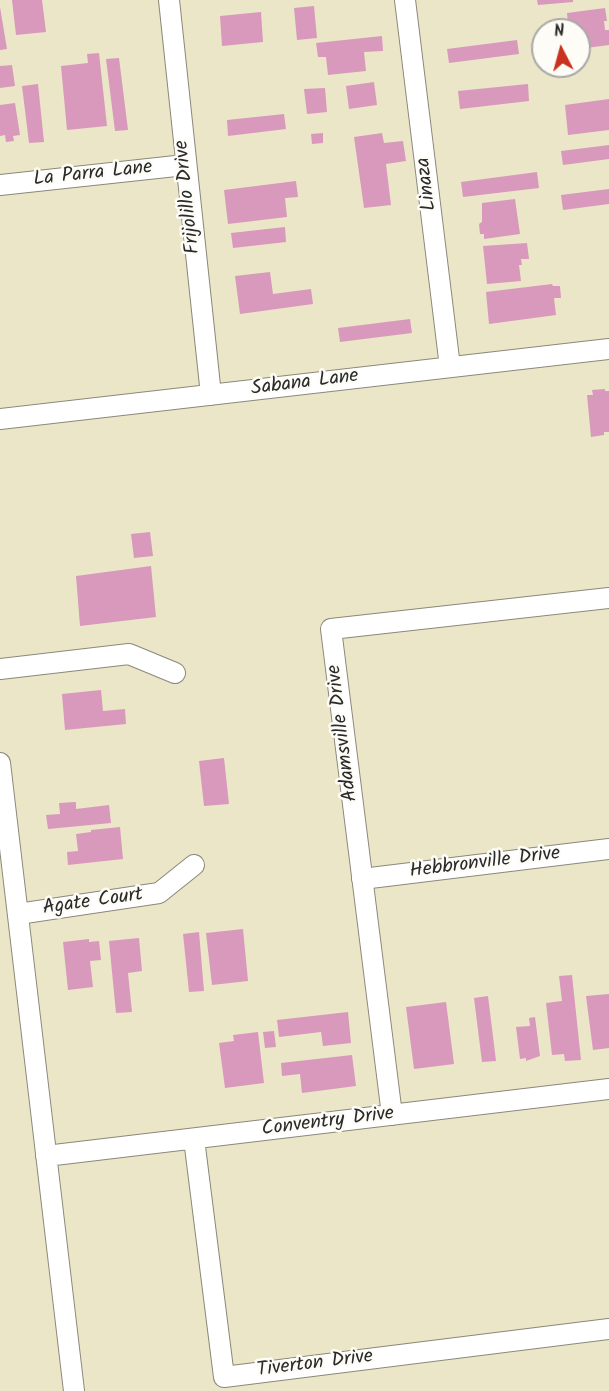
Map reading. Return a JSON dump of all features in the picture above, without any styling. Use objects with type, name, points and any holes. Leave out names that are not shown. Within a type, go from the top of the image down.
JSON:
[{"type":"street","name":"Frijolillo Drive","points":[[169,0],[211,395]]},
{"type":"street","name":"Linaza","points":[[405,0],[450,367]]},
{"type":"street","name":"La Parra Lane","points":[[0,185],[185,165]]},
{"type":"street","name":"Sabana Lane","points":[[0,419],[609,349]]},
{"type":"street","name":"Adamsville Drive","points":[[392,1115],[331,629],[609,598]]},
{"type":"street","points":[[0,669],[129,654],[175,673]]},
{"type":"street","points":[[0,763],[74,1391]]},
{"type":"street","name":"Hebbronville Drive","points":[[362,879],[609,849]]},
{"type":"street","name":"Agate Court","points":[[18,914],[159,893],[194,865]]},
{"type":"street","name":"Conventry Drive","points":[[46,1156],[609,1089]]},
{"type":"street","name":"Tiverton Drive","points":[[194,1139],[224,1377],[609,1329]]},
{"type":"building","points":[[12,0],[42,0],[46,32],[16,35]]},
{"type":"building","points":[[537,0],[573,0],[573,2],[538,5]]},
{"type":"building","points":[[314,6],[317,38],[297,40],[294,8]]},
{"type":"building","points":[[0,7],[7,49],[0,50]]},
{"type":"building","points":[[605,8],[607,21],[604,21],[605,30],[609,30],[609,45],[591,47],[591,18],[567,18],[567,13]]},
{"type":"building","points":[[261,12],[263,42],[222,46],[220,16]]},
{"type":"building","points":[[382,36],[383,51],[364,52],[366,71],[328,75],[326,57],[318,57],[316,43]]},
{"type":"building","points":[[517,40],[519,54],[449,63],[447,49]]},
{"type":"building","points":[[99,53],[107,126],[67,130],[61,66],[88,63],[87,54]]},
{"type":"building","points":[[119,58],[128,130],[115,131],[106,59]]},
{"type":"building","points":[[12,65],[15,86],[0,88],[0,66]]},
{"type":"building","points":[[374,82],[377,105],[349,109],[346,86]]},
{"type":"building","points":[[38,84],[44,142],[29,143],[22,86]]},
{"type":"building","points":[[528,84],[529,101],[460,109],[458,91]]},
{"type":"building","points":[[325,88],[327,112],[307,114],[304,89]]},
{"type":"building","points":[[609,99],[609,130],[568,135],[565,105]]},
{"type":"building","points":[[15,103],[20,135],[13,136],[14,141],[6,142],[5,135],[0,136],[0,105]]},
{"type":"building","points":[[284,114],[286,129],[228,136],[227,120]]},
{"type":"building","points":[[323,133],[323,143],[312,144],[311,134]]},
{"type":"building","points":[[382,133],[384,143],[403,141],[406,161],[386,164],[391,205],[364,208],[354,137]]},
{"type":"building","points":[[609,145],[609,159],[563,165],[561,151]]},
{"type":"building","points":[[537,172],[539,188],[463,197],[461,182]]},
{"type":"building","points":[[296,181],[298,197],[285,198],[287,217],[228,224],[224,190]]},
{"type":"building","points":[[609,189],[609,204],[563,210],[561,195]]},
{"type":"building","points":[[515,199],[520,234],[484,239],[484,234],[480,234],[479,224],[482,222],[482,203]]},
{"type":"building","points":[[285,227],[286,242],[233,248],[231,233]]},
{"type":"building","points":[[527,243],[529,259],[521,259],[522,265],[519,265],[521,281],[487,284],[483,246]]},
{"type":"building","points":[[270,272],[273,294],[311,289],[313,304],[240,314],[235,276]]},
{"type":"building","points":[[552,284],[560,286],[561,298],[554,298],[556,315],[489,324],[486,292]]},
{"type":"building","points":[[410,319],[412,333],[340,342],[338,328]]},
{"type":"building","points":[[592,390],[609,391],[609,432],[591,437],[587,395],[593,395]]},
{"type":"building","points":[[150,532],[153,556],[134,558],[131,534]]},
{"type":"building","points":[[151,566],[156,617],[80,626],[76,576]]},
{"type":"building","points":[[101,690],[103,711],[125,709],[126,724],[65,730],[62,694]]},
{"type":"building","points":[[224,758],[229,804],[204,806],[199,761]]},
{"type":"building","points":[[76,802],[76,809],[109,805],[111,823],[48,829],[46,815],[60,814],[59,803]]},
{"type":"building","points":[[120,827],[123,859],[68,865],[67,852],[78,851],[76,834]]},
{"type":"building","points":[[243,929],[248,981],[212,985],[206,933]]},
{"type":"building","points":[[199,932],[204,991],[189,992],[183,934]]},
{"type":"building","points":[[139,938],[142,971],[128,973],[132,1012],[116,1013],[109,941]]},
{"type":"building","points":[[89,939],[89,942],[99,941],[101,960],[90,961],[93,987],[68,990],[63,942]]},
{"type":"building","points":[[572,975],[581,1060],[565,1061],[564,1054],[552,1055],[546,1003],[562,1001],[559,976]]},
{"type":"building","points":[[609,994],[609,1048],[593,1050],[586,996]]},
{"type":"building","points":[[488,996],[496,1061],[482,1062],[474,998]]},
{"type":"building","points":[[446,1002],[454,1064],[414,1069],[406,1007]]},
{"type":"building","points":[[348,1012],[351,1043],[323,1046],[321,1032],[279,1037],[277,1020]]},
{"type":"building","points":[[535,1017],[540,1056],[526,1061],[526,1058],[520,1059],[516,1027],[530,1026],[529,1018]]},
{"type":"building","points":[[274,1031],[276,1047],[265,1048],[263,1032]]},
{"type":"building","points":[[258,1032],[264,1083],[225,1088],[219,1043],[234,1041],[233,1035]]},
{"type":"building","points":[[352,1055],[356,1086],[302,1093],[300,1074],[282,1076],[281,1063]]}]
